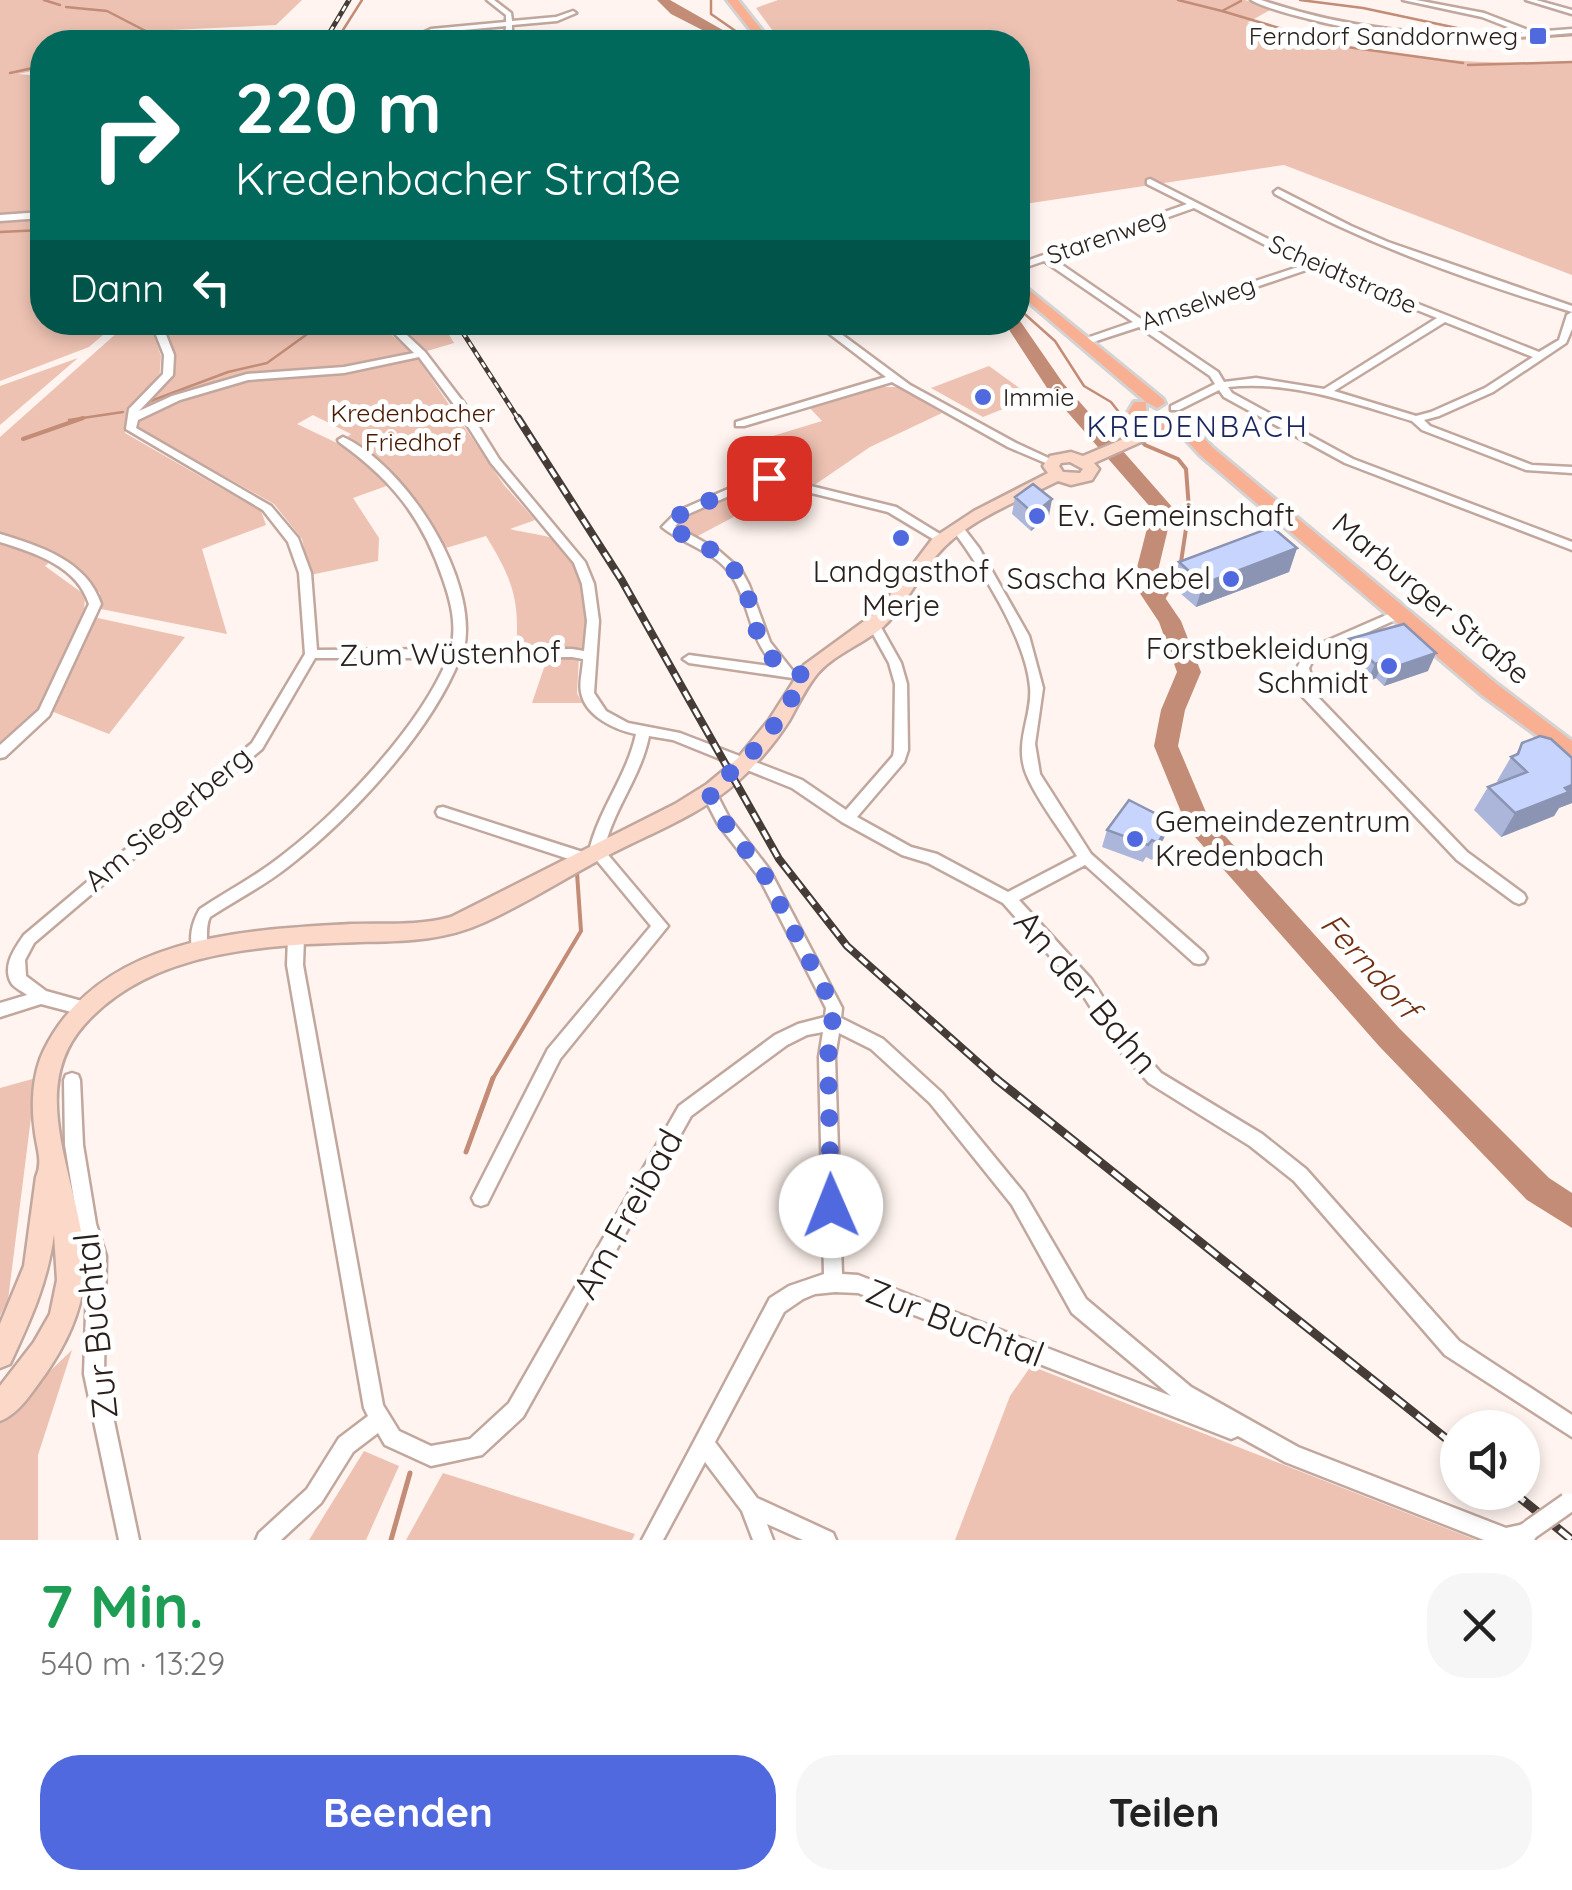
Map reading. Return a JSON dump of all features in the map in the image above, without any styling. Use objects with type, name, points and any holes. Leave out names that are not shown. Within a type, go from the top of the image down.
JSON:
[{"type":"main road","points":[[732,0],[756,30]]},
{"type":"main road","points":[[0,1407],[44,1352],[64,1314],[71,1266],[64,1170],[44,1106],[50,1065],[66,1030],[83,1008],[133,972],[198,950],[452,926],[709,793],[744,763],[778,722],[806,676],[827,655],[874,625],[950,534],[1054,469],[1070,480],[1086,477],[1098,453],[1132,442],[1159,417],[1124,378],[1030,296]]},
{"type":"main road","name":"Marburger Straße","points":[[1159,417],[1206,451],[1572,754]]},
{"type":"main road","points":[[0,1354],[23,1307],[64,1170]]},
{"type":"street","points":[[490,0],[506,8],[510,30]]},
{"type":"street","points":[[1254,0],[1370,33],[1441,39],[1572,31]]},
{"type":"street","points":[[1406,0],[1484,16],[1532,34]]},
{"type":"street","points":[[1529,0],[1572,12]]},
{"type":"street","points":[[439,30],[557,19],[574,13]]},
{"type":"street","name":"Scheidtstraße","points":[[1150,182],[1312,265],[1540,356]]},
{"type":"street","points":[[1278,192],[1362,234],[1572,312],[1563,341],[1489,390],[1416,419]]},
{"type":"street","name":"Starenweg","points":[[1030,262],[1194,205]]},
{"type":"street","points":[[0,218],[30,216]]},
{"type":"street","points":[[1044,258],[1214,374],[1228,394],[1349,461],[1572,546]]},
{"type":"street","name":"Amselweg","points":[[1084,342],[1312,265]]},
{"type":"street","points":[[1326,392],[1444,318]]},
{"type":"street","points":[[161,335],[169,355],[168,375],[134,409],[131,429],[268,508],[294,541],[306,573],[311,654]]},
{"type":"street","name":"Zum Wüstenhof","points":[[401,335],[422,354],[495,461],[579,562],[588,584],[593,621],[587,693],[601,714],[625,727],[675,736],[744,763]]},
{"type":"street","points":[[835,335],[893,378],[1054,469]]},
{"type":"street","points":[[133,418],[176,398],[232,381],[344,370],[422,354]]},
{"type":"street","points":[[740,424],[893,378]]},
{"type":"street","points":[[1159,417],[1221,385],[1256,381],[1326,392],[1416,419],[1426,428],[1530,468],[1572,470]]},
{"type":"street","points":[[198,950],[200,922],[205,913],[287,860],[363,787],[422,716],[456,654],[461,627],[440,548],[414,502],[375,462],[342,440]]},
{"type":"street","points":[[786,670],[770,656],[730,564],[668,526],[682,513],[762,477],[892,509],[974,548],[1023,636],[1037,688],[1028,760],[1033,775],[1086,858],[1199,958]]},
{"type":"street","points":[[0,538],[35,549],[68,568],[94,596],[94,604],[44,713],[0,753]]},
{"type":"street","points":[[1400,613],[1310,653],[1303,668],[1310,698],[1462,856],[1519,898]]},
{"type":"street","points":[[846,818],[898,758],[900,750],[901,684],[895,663],[874,625]]},
{"type":"street","name":"Zum Wüstenhof","points":[[311,654],[572,652],[589,656]]},
{"type":"street","name":"Am Siegerberg","points":[[41,997],[18,979],[17,959],[29,939],[257,746],[311,654]]},
{"type":"street","points":[[688,658],[806,676]]},
{"type":"street","points":[[590,854],[600,827],[640,755],[644,730]]},
{"type":"street","name":"An der Bahn","points":[[744,763],[797,784],[846,818],[1008,898],[1085,984],[1122,1040],[1154,1078],[1256,1140],[1300,1174],[1452,1348],[1572,1427]]},
{"type":"street","points":[[709,793],[723,820],[764,874],[834,1008],[828,1057],[833,1281]]},
{"type":"street","points":[[444,812],[590,854],[660,926],[554,1054],[481,1198]]},
{"type":"street","points":[[1008,898],[1086,858]]},
{"type":"street","points":[[266,1540],[314,1496],[346,1444],[381,1419],[374,1408],[295,965],[296,938]]},
{"type":"street","points":[[0,1010],[41,997],[83,1008]]},
{"type":"street","points":[[832,1022],[877,1044],[936,1098],[1018,1199],[1079,1306],[1184,1394],[1271,1444],[1506,1538],[1526,1534],[1570,1504]]},
{"type":"street","name":"Am Freibad","points":[[381,1419],[392,1438],[432,1456],[475,1448],[516,1410],[685,1111],[781,1040],[804,1028],[832,1022]]},
{"type":"street","name":"Zur Buchtal","points":[[72,1080],[64,1170],[96,1256],[94,1374],[129,1540]]},
{"type":"street","name":"Zur Buchtal","points":[[652,1540],[777,1305],[798,1288],[833,1281],[858,1284],[1271,1444]]},
{"type":"street","points":[[703,1442],[750,1505],[763,1540]]},
{"type":"street","points":[[750,1505],[826,1540]]},
{"type":"green space","points":[[0,0],[302,0],[276,25],[30,30],[30,72],[18,74],[30,75],[30,335],[103,335],[89,347],[0,381]]},
{"type":"green space","points":[[778,0],[1245,0],[1270,10],[1247,23],[1328,43],[1448,60],[1572,62],[1572,275],[1284,165],[1030,203],[1030,30],[772,30],[756,8]]},
{"type":"green space","points":[[115,335],[154,335],[161,356],[159,382],[173,378],[175,354],[166,335],[391,335],[413,353],[344,368],[231,378],[130,415],[125,433],[261,511],[266,525],[202,549],[227,634],[101,609],[100,593],[58,555],[45,566],[85,595],[84,615],[185,637],[109,734],[41,707],[0,742],[0,437]]},
{"type":"green space","points":[[408,335],[449,335],[454,343],[427,351]]},
{"type":"green space","points":[[78,358],[0,425],[0,386]]},
{"type":"green space","name":"Kredenbacher Friedhof","points":[[418,359],[504,485],[535,520],[510,529],[557,540],[576,560],[585,590],[586,651],[516,652],[513,591],[486,536],[446,548],[415,499],[392,473],[347,437],[351,434],[313,415],[297,424],[337,443],[392,484],[353,498],[379,538],[378,561],[310,575],[302,539],[274,504],[138,428],[141,419],[180,400],[248,380],[346,373]]},
{"type":"green space","name":"Immie","points":[[989,366],[1022,390],[1018,403],[983,417],[931,388]]},
{"type":"green space","points":[[878,387],[898,387],[942,413],[870,447],[813,486],[771,477],[737,447],[822,421],[809,407]]},
{"type":"green space","points":[[772,482],[790,487],[694,538],[679,527],[683,518],[748,486]]},
{"type":"green space","points":[[548,656],[579,657],[577,693],[582,703],[532,703]]},
{"type":"green space","points":[[36,1078],[8,1300],[0,1316],[0,1088]]},
{"type":"green space","points":[[72,1350],[38,1455],[38,1540],[0,1540],[0,1419]]},
{"type":"green space","points":[[1031,1366],[1476,1540],[955,1540],[1010,1396]]},
{"type":"green space","points":[[364,1451],[399,1466],[366,1540],[309,1540]]},
{"type":"green space","points":[[443,1473],[635,1534],[632,1540],[406,1540]]},
{"type":"building","points":[[1033,484],[1052,499],[1034,514],[1015,497]]},
{"type":"building","points":[[1272,527],[1297,548],[1203,584],[1179,562]]},
{"type":"building","points":[[1404,624],[1436,653],[1392,668],[1384,661],[1375,664],[1349,639]]},
{"type":"building","points":[[1540,736],[1551,739],[1572,758],[1572,785],[1565,788],[1569,792],[1515,813],[1488,787],[1527,772],[1511,757],[1518,754],[1522,743]]},
{"type":"building","points":[[1129,800],[1170,821],[1158,843],[1152,840],[1148,845],[1107,830]]},
{"type":"waterway","points":[[44,0],[60,5]]},
{"type":"waterway","points":[[343,30],[362,0]]},
{"type":"waterway","name":"Ferndorf","points":[[663,0],[675,11],[711,30]]},
{"type":"waterway","points":[[711,0],[711,14],[734,30]]},
{"type":"waterway","points":[[1178,0],[1222,11]]},
{"type":"waterway","points":[[1300,0],[1363,8],[1485,34]]},
{"type":"waterway","points":[[1222,11],[1241,1]]},
{"type":"waterway","points":[[66,7],[107,11],[144,30]]},
{"type":"waterway","points":[[1222,11],[1340,46],[1463,63]]},
{"type":"waterway","points":[[1513,39],[1572,35]]},
{"type":"waterway","points":[[1468,65],[1572,62]]},
{"type":"waterway","points":[[10,73],[30,69]]},
{"type":"waterway","points":[[0,232],[30,231]]},
{"type":"waterway","points":[[1030,319],[1055,341],[1084,386],[1111,402],[1125,420]]},
{"type":"waterway","points":[[148,402],[228,372],[267,363],[306,335]]},
{"type":"waterway","name":"Ferndorf","points":[[1021,335],[1056,387],[1163,508],[1144,583],[1170,621],[1189,672],[1173,710],[1166,746],[1197,822],[1389,1037],[1538,1189],[1572,1212]]},
{"type":"waterway","points":[[69,420],[123,412]]},
{"type":"waterway","points":[[23,439],[83,418]]},
{"type":"waterway","points":[[1123,418],[1145,445],[1178,459],[1186,469],[1189,509],[1181,562]]},
{"type":"waterway","points":[[1159,606],[1174,580]]},
{"type":"waterway","points":[[493,1079],[581,931],[577,873]]},
{"type":"waterway","points":[[466,1152],[493,1079]]},
{"type":"waterway","points":[[391,1540],[410,1473]]},
{"type":"railway","points":[[331,30],[349,0]]},
{"type":"railway","points":[[464,335],[519,420]]},
{"type":"railway","points":[[518,418],[621,579],[779,859],[847,946],[998,1080]]},
{"type":"railway","points":[[995,1078],[1440,1434]]},
{"type":"railway","points":[[1535,1510],[1572,1540]]},
{"type":"place","name":"Ferndorf Sanddornweg","points":[[1538,36]]},
{"type":"place","name":"Immie","points":[[983,397]]},
{"type":"place","name":"Ev. Gemeinschaft","points":[[1037,516]]},
{"type":"place","name":"Landgasthof Merje","points":[[901,538]]},
{"type":"place","name":"Sascha Knebel","points":[[1231,579]]},
{"type":"place","name":"Forstbekleidung Schmidt","points":[[1389,666]]},
{"type":"place","name":"Gemeindezentrum Kredenbach","points":[[1135,839]]},
{"type":"district","name":"KREDENBACH","points":[[1198,427]]},
{"type":"route","points":[[769,478],[762,477],[682,513],[668,526],[730,564],[750,605],[754,627],[770,656],[786,670],[806,676],[764,741],[709,793],[723,820],[764,874],[834,1008],[828,1057],[831,1206]]}]
